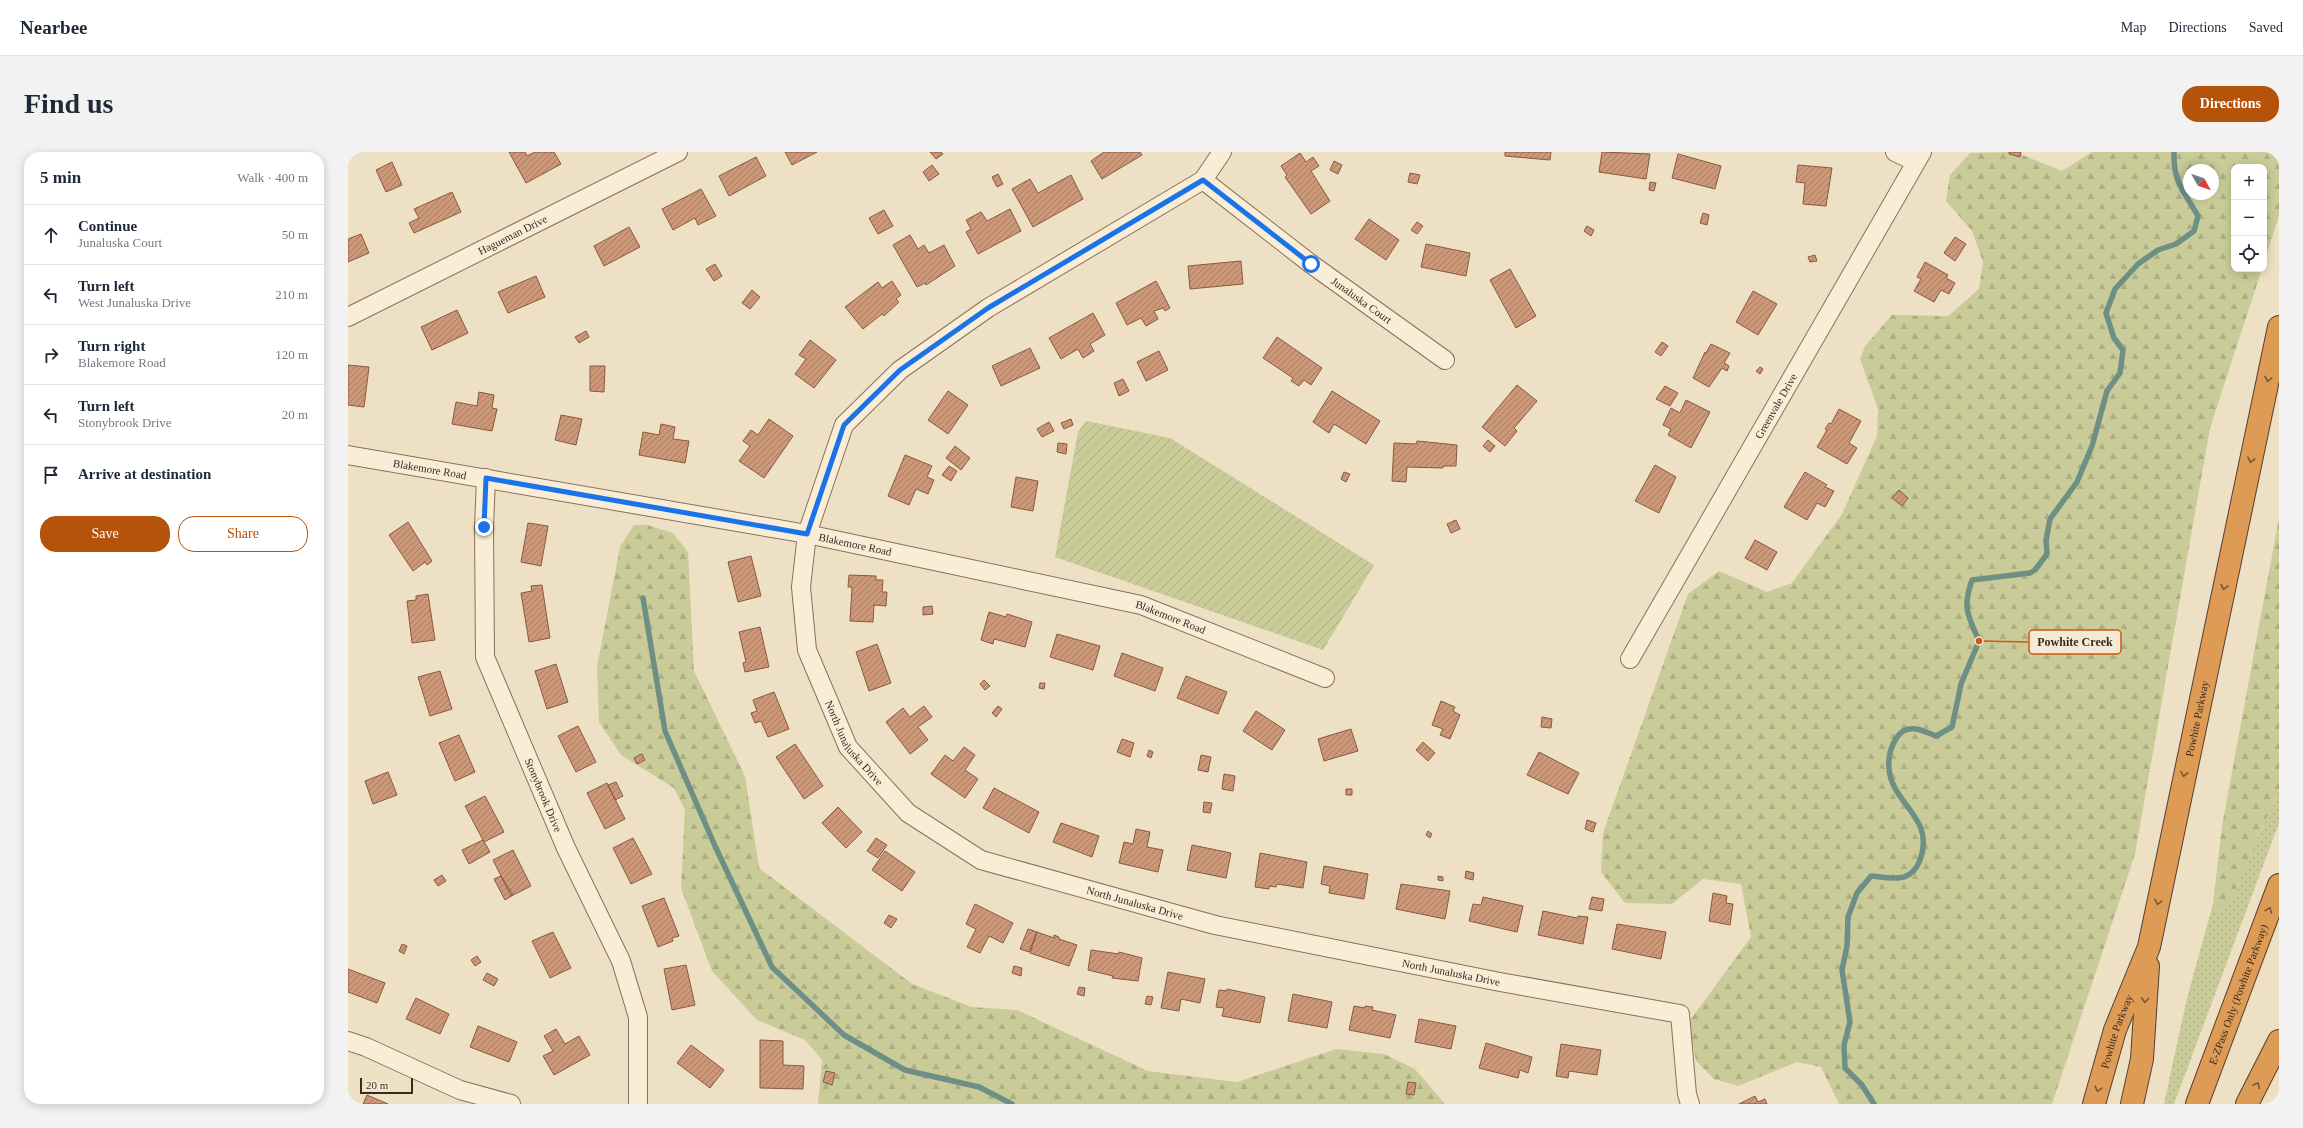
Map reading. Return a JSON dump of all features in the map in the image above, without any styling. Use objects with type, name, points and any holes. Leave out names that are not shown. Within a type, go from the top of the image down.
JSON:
[{"type":"highway","name":"Powhite Parkway","points":[[2094,1104],[2115,1030],[2149,947],[2279,327]]},
{"type":"highway","name":"E-ZPass Only (Powhite Parkway)","points":[[2197,1104],[2279,885]]},
{"type":"highway","points":[[2132,1104],[2142,1059],[2149,947]]},
{"type":"highway","points":[[2247,1104],[2279,1041]]},
{"type":"street","name":"Hagueman Drive","points":[[348,317],[678,152]]},
{"type":"street","points":[[1203,180],[1222,152]]},
{"type":"street","points":[[1894,152],[1919,157]]},
{"type":"street","name":"Greenvale Drive","points":[[1630,659],[1919,157]]},
{"type":"street","name":"Junaluska Court","points":[[1203,180],[1311,264],[1445,360]]},
{"type":"street","name":"North Junaluska Drive","points":[[1203,180],[988,308],[900,370],[844,425],[807,534],[801,587],[807,650],[848,747],[908,813],[980,860],[1215,925],[1500,982],[1680,1014],[1687,1094],[1690,1104]]},
{"type":"street","name":"Blakemore Road","points":[[348,456],[486,478],[807,534],[1140,605],[1325,678]]},
{"type":"street","name":"Stonybrook Drive","points":[[486,478],[484,527],[485,657],[566,848],[621,962],[638,1017],[638,1104]]},
{"type":"street","points":[[348,1041],[366,1047],[460,1090],[511,1104]]},
{"type":"green space","points":[[2015,152],[2062,171],[2092,152],[2279,152],[2279,216],[2267,253],[2267,164],[2231,164],[2231,272],[2261,272],[2210,428],[2135,854],[2052,1104],[1839,1104],[1821,1067],[1797,1062],[1738,1086],[1714,1079],[1696,1061],[1688,1023],[1751,937],[1741,884],[1703,879],[1672,904],[1625,903],[1601,872],[1603,833],[1688,594],[1719,571],[1767,592],[1792,583],[1842,514],[1877,436],[1878,409],[1860,359],[1865,346],[1892,315],[1948,316],[1979,289],[1983,262],[1972,231],[1946,201],[1950,175],[1970,153]]},
{"type":"green space","points":[[1086,421],[1170,438],[1374,565],[1323,650],[1055,557],[1078,432]]},
{"type":"green space","points":[[2279,518],[2279,789],[2228,908],[2218,912],[2213,904],[2222,826]]},
{"type":"green space","points":[[634,525],[647,525],[673,533],[688,552],[694,671],[745,776],[759,868],[912,984],[972,1007],[1017,1010],[1148,1071],[1237,1082],[1336,1049],[1384,1054],[1415,1069],[1445,1104],[818,1104],[822,1060],[805,1040],[757,1020],[712,971],[681,888],[685,810],[674,788],[621,755],[599,722],[597,667],[620,547]]},
{"type":"green space","points":[[2279,789],[2279,823],[2174,1104],[2164,1104],[2187,998],[2213,904],[2218,912],[2228,908]]},
{"type":"building","points":[[509,152],[525,152],[527,156],[535,152],[554,152],[561,164],[526,183]]},
{"type":"building","points":[[785,152],[817,152],[792,165]]},
{"type":"building","points":[[930,152],[941,152],[943,154],[936,159]]},
{"type":"building","points":[[1104,152],[1140,152],[1142,155],[1102,179],[1091,161]]},
{"type":"building","points":[[1505,152],[1551,152],[1550,160],[1505,156]]},
{"type":"building","points":[[1602,152],[1650,154],[1646,179],[1599,172]]},
{"type":"building","points":[[2009,152],[2021,152],[2020,157],[2009,154]]},
{"type":"building","points":[[1300,153],[1306,162],[1313,157],[1319,166],[1311,171],[1330,201],[1311,214],[1285,177],[1287,175],[1281,166]]},
{"type":"building","points":[[1678,154],[1721,166],[1715,189],[1672,178]]},
{"type":"building","points":[[756,157],[766,176],[729,196],[719,176]]},
{"type":"building","points":[[1334,161],[1342,165],[1338,174],[1330,170]]},
{"type":"building","points":[[392,162],[402,185],[386,192],[376,170]]},
{"type":"building","points":[[932,165],[939,174],[929,181],[923,172]]},
{"type":"building","points":[[1798,165],[1832,168],[1826,206],[1803,204],[1805,183],[1796,182]]},
{"type":"building","points":[[1410,173],[1420,175],[1417,184],[1408,182]]},
{"type":"building","points":[[998,174],[1003,184],[997,187],[992,177]]},
{"type":"building","points":[[1071,175],[1083,199],[1033,227],[1012,189],[1030,179],[1038,193]]},
{"type":"building","points":[[1650,182],[1656,183],[1654,191],[1649,190]]},
{"type":"building","points":[[701,189],[716,216],[698,225],[695,218],[673,230],[662,209]]},
{"type":"building","points":[[452,192],[461,212],[414,233],[409,223],[419,218],[414,209]]},
{"type":"building","points":[[1010,209],[1021,231],[978,254],[966,232],[971,229],[966,220],[981,212],[987,221]]},
{"type":"building","points":[[884,210],[893,226],[878,234],[869,218]]},
{"type":"building","points":[[1703,213],[1709,215],[1707,225],[1700,223]]},
{"type":"building","points":[[1369,219],[1399,240],[1386,260],[1355,239]]},
{"type":"building","points":[[1417,222],[1423,226],[1417,234],[1411,230]]},
{"type":"building","points":[[1587,226],[1594,230],[1591,236],[1584,231]]},
{"type":"building","points":[[629,227],[640,247],[604,266],[594,246]]},
{"type":"building","points":[[361,234],[369,253],[348,262],[348,239]]},
{"type":"building","points":[[910,235],[918,249],[924,245],[929,253],[944,245],[955,266],[926,285],[925,283],[917,287],[893,245]]},
{"type":"building","points":[[1955,237],[1966,244],[1955,261],[1944,253]]},
{"type":"building","points":[[1426,244],[1470,253],[1466,276],[1421,267]]},
{"type":"building","points":[[1815,255],[1817,261],[1810,262],[1808,257]]},
{"type":"building","points":[[1241,261],[1243,284],[1190,289],[1188,266]]},
{"type":"building","points":[[1925,262],[1948,275],[1946,278],[1955,283],[1949,294],[1941,290],[1934,302],[1914,291],[1921,279],[1917,277]]},
{"type":"building","points":[[715,264],[722,276],[714,281],[706,269]]},
{"type":"building","points":[[1510,269],[1536,316],[1516,328],[1490,280]]},
{"type":"building","points":[[536,276],[545,297],[508,313],[498,292]]},
{"type":"building","points":[[892,281],[901,295],[896,299],[899,302],[884,316],[882,314],[863,329],[845,307],[878,282],[882,288]]},
{"type":"building","points":[[1156,281],[1170,308],[1165,311],[1163,308],[1154,311],[1158,319],[1146,326],[1141,318],[1127,325],[1116,303]]},
{"type":"building","points":[[752,290],[760,297],[750,309],[742,303]]},
{"type":"building","points":[[1753,291],[1777,304],[1758,335],[1736,322]]},
{"type":"building","points":[[457,310],[468,333],[432,350],[421,327]]},
{"type":"building","points":[[1093,313],[1105,335],[1090,344],[1094,351],[1083,358],[1078,349],[1061,359],[1049,338]]},
{"type":"building","points":[[586,331],[589,337],[579,343],[575,337]]},
{"type":"building","points":[[1277,337],[1322,368],[1311,385],[1304,380],[1299,386],[1291,381],[1293,378],[1263,358]]},
{"type":"building","points":[[810,340],[836,360],[814,388],[795,374],[806,359],[799,355]]},
{"type":"building","points":[[1662,342],[1668,346],[1661,356],[1655,352]]},
{"type":"building","points":[[1711,344],[1730,353],[1724,363],[1729,366],[1727,371],[1722,368],[1709,387],[1693,378],[1705,352],[1706,353]]},
{"type":"building","points":[[1030,348],[1040,368],[1001,386],[992,366]]},
{"type":"building","points":[[1159,351],[1168,370],[1146,381],[1137,362]]},
{"type":"building","points":[[348,365],[369,367],[364,407],[348,405]]},
{"type":"building","points":[[590,366],[605,366],[604,392],[590,391]]},
{"type":"building","points":[[1760,367],[1763,369],[1760,374],[1756,371]]},
{"type":"building","points":[[1123,379],[1129,391],[1119,396],[1114,383]]},
{"type":"building","points":[[1517,385],[1537,401],[1514,428],[1517,431],[1505,446],[1482,427]]},
{"type":"building","points":[[1665,386],[1678,393],[1670,406],[1656,399]]},
{"type":"building","points":[[948,391],[968,405],[948,434],[928,420]]},
{"type":"building","points":[[1332,391],[1380,421],[1366,444],[1334,424],[1329,433],[1313,422]]},
{"type":"building","points":[[479,392],[494,395],[492,408],[497,409],[492,431],[452,424],[456,402],[477,406]]},
{"type":"building","points":[[1686,400],[1710,412],[1691,448],[1668,435],[1671,429],[1663,425],[1671,408],[1680,413]]},
{"type":"building","points":[[1839,409],[1861,421],[1849,443],[1857,448],[1847,464],[1817,447],[1827,430],[1825,429],[1829,423],[1831,424]]},
{"type":"building","points":[[561,415],[582,419],[576,445],[555,440]]},
{"type":"building","points":[[769,419],[793,436],[764,478],[739,461],[750,446],[743,441],[751,430],[758,435]]},
{"type":"building","points":[[1071,419],[1073,425],[1064,429],[1061,423]]},
{"type":"building","points":[[1049,422],[1054,431],[1042,437],[1037,429]]},
{"type":"building","points":[[661,424],[675,427],[673,439],[689,441],[685,463],[639,455],[643,432],[659,435]]},
{"type":"building","points":[[1488,440],[1495,446],[1490,452],[1483,446]]},
{"type":"building","points":[[1417,441],[1457,445],[1456,466],[1443,466],[1443,468],[1407,467],[1406,482],[1392,481],[1394,443],[1416,444]]},
{"type":"building","points":[[1058,443],[1067,444],[1066,454],[1057,452]]},
{"type":"building","points":[[955,446],[970,458],[961,470],[946,458]]},
{"type":"building","points":[[905,455],[932,466],[927,477],[934,480],[928,494],[916,489],[909,505],[888,496]]},
{"type":"building","points":[[1655,465],[1676,477],[1659,513],[1635,501]]},
{"type":"building","points":[[949,466],[957,471],[951,481],[942,475]]},
{"type":"building","points":[[1344,472],[1350,474],[1346,482],[1341,479]]},
{"type":"building","points":[[1805,472],[1827,485],[1825,487],[1834,491],[1825,507],[1817,503],[1807,520],[1784,507]]},
{"type":"building","points":[[1016,477],[1038,481],[1033,511],[1011,507]]},
{"type":"building","points":[[1899,490],[1908,498],[1902,506],[1892,498]]},
{"type":"building","points":[[1456,520],[1460,529],[1451,533],[1447,524]]},
{"type":"building","points":[[408,522],[432,561],[427,565],[425,562],[413,571],[389,535]]},
{"type":"building","points":[[528,523],[548,526],[541,566],[521,562]]},
{"type":"building","points":[[1755,540],[1777,552],[1767,570],[1745,558]]},
{"type":"building","points":[[751,556],[761,596],[738,602],[728,562]]},
{"type":"building","points":[[849,575],[876,576],[876,580],[883,580],[882,592],[887,592],[886,606],[874,605],[873,622],[850,621],[852,587],[848,587]]},
{"type":"building","points":[[542,585],[550,638],[529,642],[521,593],[532,591],[531,586]]},
{"type":"building","points":[[428,594],[435,640],[412,643],[407,601],[416,600],[416,596]]},
{"type":"building","points":[[932,606],[933,614],[923,615],[923,607]]},
{"type":"building","points":[[989,612],[1006,617],[1007,614],[1032,622],[1025,647],[994,639],[993,644],[981,640]]},
{"type":"building","points":[[760,627],[769,667],[745,672],[743,663],[746,662],[739,632]]},
{"type":"building","points":[[1057,634],[1100,646],[1093,670],[1050,657]]},
{"type":"building","points":[[877,644],[891,683],[869,691],[856,652]]},
{"type":"building","points":[[1122,653],[1163,668],[1155,691],[1114,676]]},
{"type":"building","points":[[556,664],[568,702],[547,709],[535,671]]},
{"type":"building","points":[[440,671],[452,709],[430,716],[418,677]]},
{"type":"building","points":[[1186,676],[1227,692],[1218,714],[1177,698]]},
{"type":"building","points":[[984,680],[990,686],[985,690],[980,684]]},
{"type":"building","points":[[1040,683],[1045,683],[1044,689],[1039,688]]},
{"type":"building","points":[[774,692],[789,729],[768,737],[761,721],[755,723],[751,713],[757,711],[753,700]]},
{"type":"building","points":[[1441,701],[1455,707],[1453,711],[1460,715],[1450,739],[1440,735],[1443,729],[1432,725]]},
{"type":"building","points":[[924,706],[932,717],[918,727],[928,740],[910,754],[886,722],[903,708],[910,717]]},
{"type":"building","points":[[998,706],[1002,709],[996,717],[992,713]]},
{"type":"building","points":[[1256,711],[1285,730],[1272,750],[1243,731]]},
{"type":"building","points":[[1542,717],[1552,719],[1551,728],[1541,727]]},
{"type":"building","points":[[578,726],[596,762],[576,772],[558,736]]},
{"type":"building","points":[[1351,729],[1358,751],[1324,761],[1318,739]]},
{"type":"building","points":[[459,735],[475,772],[455,781],[439,743]]},
{"type":"building","points":[[1122,739],[1134,743],[1130,757],[1117,752]]},
{"type":"building","points":[[1423,742],[1435,753],[1428,761],[1416,750]]},
{"type":"building","points":[[795,744],[823,786],[804,799],[776,757]]},
{"type":"building","points":[[964,747],[975,755],[965,770],[978,779],[965,798],[931,774],[945,755],[953,761]]},
{"type":"building","points":[[1149,750],[1153,752],[1151,758],[1147,756]]},
{"type":"building","points":[[1539,752],[1579,773],[1568,794],[1527,775]]},
{"type":"building","points":[[642,754],[645,760],[637,764],[634,758]]},
{"type":"building","points":[[1201,755],[1211,757],[1208,772],[1198,770]]},
{"type":"building","points":[[388,772],[397,795],[373,804],[365,781]]},
{"type":"building","points":[[1224,774],[1235,776],[1233,791],[1222,789]]},
{"type":"building","points":[[616,782],[623,796],[615,800],[608,785]]},
{"type":"building","points":[[607,783],[625,819],[605,829],[587,793]]},
{"type":"building","points":[[994,788],[1039,812],[1029,833],[983,808]]},
{"type":"building","points":[[1346,789],[1352,789],[1352,795],[1346,795]]},
{"type":"building","points":[[485,796],[504,832],[484,842],[465,806]]},
{"type":"building","points":[[1204,802],[1212,803],[1210,813],[1203,812]]},
{"type":"building","points":[[838,807],[862,832],[846,848],[822,823]]},
{"type":"building","points":[[1587,820],[1596,823],[1593,832],[1585,829]]},
{"type":"building","points":[[1061,823],[1099,836],[1092,857],[1053,842]]},
{"type":"building","points":[[1136,829],[1150,832],[1147,847],[1163,850],[1158,872],[1119,863],[1124,842],[1133,844]]},
{"type":"building","points":[[1428,831],[1432,834],[1430,838],[1426,835]]},
{"type":"building","points":[[633,838],[652,874],[631,884],[613,848]]},
{"type":"building","points":[[876,838],[887,845],[878,858],[867,851]]},
{"type":"building","points":[[483,840],[490,852],[469,864],[462,850]]},
{"type":"building","points":[[1192,845],[1231,853],[1226,878],[1187,870]]},
{"type":"building","points":[[513,850],[531,886],[511,896],[493,860]]},
{"type":"building","points":[[885,851],[915,872],[902,891],[872,870]]},
{"type":"building","points":[[1260,853],[1307,862],[1303,888],[1277,884],[1276,887],[1269,886],[1269,889],[1255,887]]},
{"type":"building","points":[[1324,866],[1368,874],[1364,899],[1329,893],[1330,886],[1321,884]]},
{"type":"building","points":[[1466,871],[1474,873],[1473,880],[1465,878]]},
{"type":"building","points":[[442,875],[446,881],[438,886],[434,880]]},
{"type":"building","points":[[501,876],[513,895],[505,900],[494,879]]},
{"type":"building","points":[[1438,876],[1443,877],[1443,881],[1438,880]]},
{"type":"building","points":[[1401,884],[1450,891],[1445,919],[1396,909]]},
{"type":"building","points":[[1713,893],[1727,896],[1726,903],[1733,904],[1730,925],[1709,921]]},
{"type":"building","points":[[1483,897],[1523,906],[1517,932],[1469,921],[1473,904],[1481,905]]},
{"type":"building","points":[[1592,897],[1604,899],[1602,911],[1589,909]]},
{"type":"building","points":[[664,898],[679,936],[672,938],[673,941],[658,947],[642,906]]},
{"type":"building","points":[[975,904],[1013,923],[1003,943],[989,936],[980,953],[967,947],[976,929],[966,924]]},
{"type":"building","points":[[1543,911],[1577,918],[1578,916],[1588,917],[1583,944],[1538,935]]},
{"type":"building","points":[[889,915],[897,919],[891,928],[884,923]]},
{"type":"building","points":[[1617,924],[1666,932],[1661,959],[1612,949]]},
{"type":"building","points":[[1028,929],[1037,932],[1029,952],[1020,949]]},
{"type":"building","points":[[553,932],[571,968],[550,978],[532,941]]},
{"type":"building","points":[[1037,932],[1054,938],[1054,935],[1059,937],[1059,939],[1077,945],[1069,966],[1030,953]]},
{"type":"building","points":[[402,944],[407,946],[404,954],[399,951]]},
{"type":"building","points":[[1091,950],[1119,954],[1119,952],[1142,958],[1138,981],[1112,978],[1113,976],[1088,970]]},
{"type":"building","points":[[477,956],[481,962],[475,966],[471,960]]},
{"type":"building","points":[[686,965],[695,1005],[672,1010],[664,969]]},
{"type":"building","points":[[1014,966],[1022,968],[1021,976],[1012,973]]},
{"type":"building","points":[[348,969],[385,983],[377,1003],[348,992]]},
{"type":"building","points":[[1168,972],[1205,979],[1200,1003],[1181,999],[1179,1011],[1161,1008]]},
{"type":"building","points":[[487,973],[498,979],[494,986],[483,980]]},
{"type":"building","points":[[1079,987],[1085,988],[1084,996],[1077,994]]},
{"type":"building","points":[[1227,989],[1265,997],[1260,1023],[1222,1016],[1224,1008],[1216,1007],[1219,990],[1227,991]]},
{"type":"building","points":[[1293,994],[1332,1002],[1327,1028],[1288,1021]]},
{"type":"building","points":[[1147,996],[1153,997],[1151,1005],[1145,1004]]},
{"type":"building","points":[[416,998],[449,1014],[440,1034],[406,1019]]},
{"type":"building","points":[[1354,1006],[1365,1008],[1365,1006],[1373,1007],[1372,1010],[1396,1015],[1390,1038],[1349,1030]]},
{"type":"building","points":[[1419,1019],[1456,1026],[1451,1049],[1415,1042]]},
{"type":"building","points":[[478,1026],[517,1042],[509,1062],[470,1047]]},
{"type":"building","points":[[556,1029],[565,1044],[579,1036],[590,1055],[554,1075],[543,1056],[553,1051],[544,1036]]},
{"type":"building","points":[[760,1040],[783,1041],[783,1065],[804,1066],[803,1089],[760,1088]]},
{"type":"building","points":[[1486,1043],[1532,1057],[1528,1073],[1520,1070],[1518,1078],[1479,1068]]},
{"type":"building","points":[[1561,1044],[1601,1050],[1597,1075],[1569,1071],[1568,1078],[1556,1076]]},
{"type":"building","points":[[691,1045],[724,1070],[710,1088],[677,1063]]},
{"type":"building","points":[[826,1071],[835,1073],[832,1085],[823,1082]]},
{"type":"building","points":[[1408,1082],[1416,1083],[1414,1095],[1406,1094]]},
{"type":"building","points":[[367,1095],[388,1104],[363,1104]]},
{"type":"building","points":[[1755,1096],[1758,1102],[1765,1099],[1767,1104],[1739,1104]]},
{"type":"waterway","points":[[1874,1104],[1862,1085],[1845,1068],[1844,1045],[1850,1022],[1842,970],[1847,946],[1848,917],[1857,893],[1871,876],[1900,878],[1912,873],[1920,860],[1923,845],[1922,833],[1918,821],[1897,792],[1892,781],[1889,764],[1893,744],[1901,732],[1906,730],[1916,729],[1936,736],[1952,727],[1961,684],[1979,641],[1969,618],[1967,605],[1967,598],[1972,580],[2030,573],[2035,570],[2047,554],[2046,540],[2050,519],[2077,482],[2092,446],[2107,391],[2120,373],[2123,350],[2114,338],[2106,313],[2115,289],[2138,264],[2158,250],[2176,244],[2194,231],[2198,216],[2177,179],[2175,172],[2174,152]]},
{"type":"waterway","points":[[643,598],[665,731],[715,846],[772,967],[844,1035],[905,1070],[979,1087],[1012,1104]]},
{"type":"place","name":"Powhite Creek","points":[[1979,641]]},
{"type":"route","points":[[484,527],[486,478],[807,534],[844,425],[900,370],[988,308],[1203,180],[1311,264]]}]
